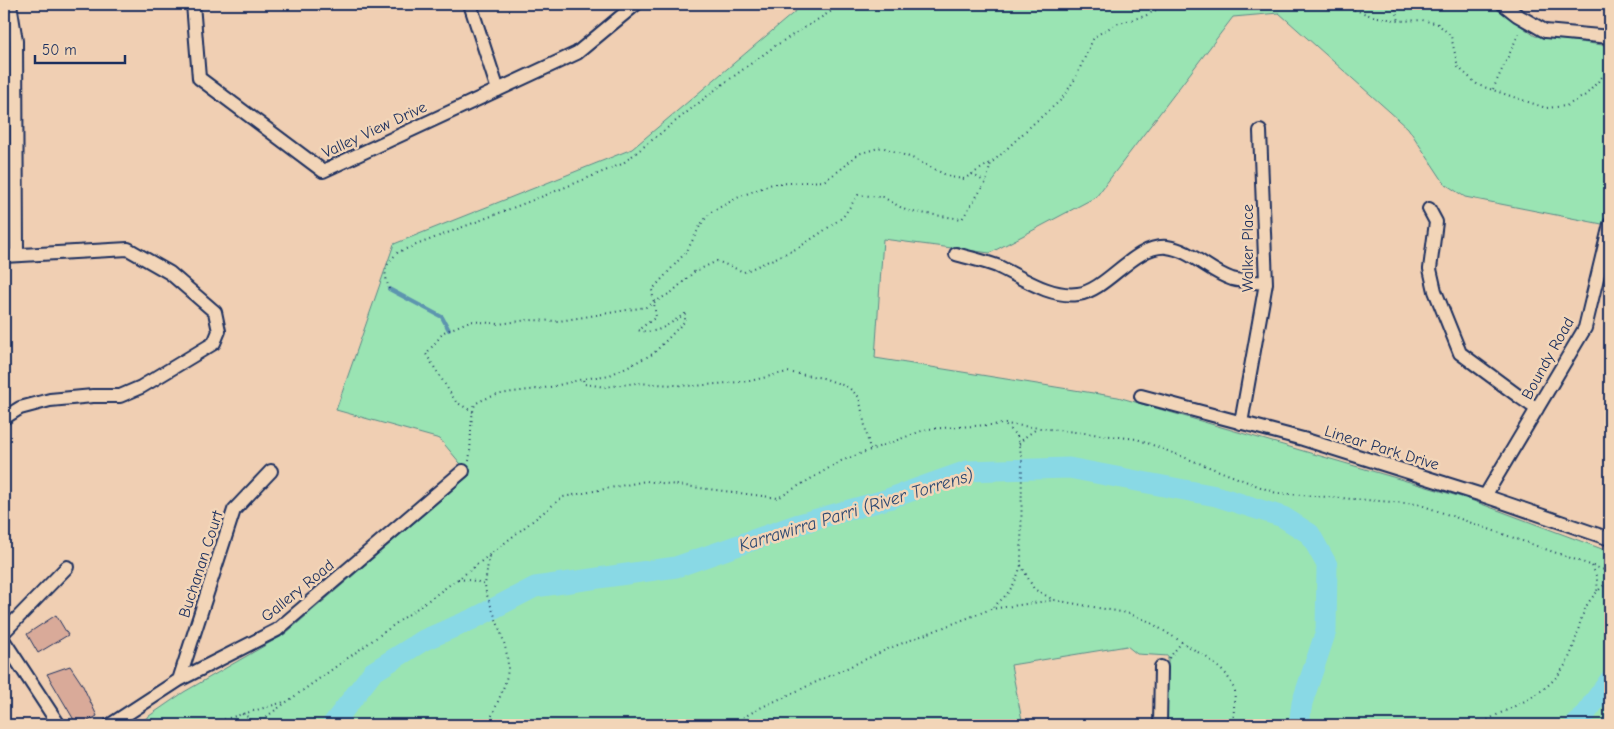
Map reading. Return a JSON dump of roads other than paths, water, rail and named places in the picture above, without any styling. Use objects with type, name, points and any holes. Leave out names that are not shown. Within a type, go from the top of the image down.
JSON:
[{"type":"street","points":[[10,4],[17,255]]},
{"type":"street","name":"Valley View Drive","points":[[193,4],[199,78],[323,171],[577,53],[636,4]]},
{"type":"street","points":[[470,4],[498,90]]},
{"type":"street","points":[[1503,4],[1525,20],[1545,31],[1610,37]]},
{"type":"street","name":"Walker Place","points":[[1241,423],[1266,283],[1260,131]]},
{"type":"street","points":[[1429,209],[1436,222],[1430,269],[1435,291],[1460,353],[1537,409]]},
{"type":"street","name":"Boundy Road","points":[[1485,496],[1585,328],[1610,224]]},
{"type":"street","points":[[956,254],[995,265],[1049,290],[1076,295],[1088,292],[1142,254],[1156,247],[1176,249],[1232,279],[1266,283]]},
{"type":"street","points":[[4,256],[128,249],[170,274],[215,312],[219,331],[214,343],[141,387],[120,396],[92,396],[50,400],[20,408],[4,418]]},
{"type":"street","name":"Linear Park Drive","points":[[1141,396],[1302,440],[1485,496],[1610,539]]},
{"type":"street","name":"Buchanan Court","points":[[179,680],[234,510],[271,471]]},
{"type":"street","name":"Gallery Road","points":[[110,725],[179,680],[277,630],[463,471]]},
{"type":"street","points":[[4,632],[67,567]]},
{"type":"street","points":[[4,641],[59,725]]},
{"type":"street","points":[[1160,725],[1161,667]]},
{"type":"waterway","points":[[389,289],[442,317],[449,330]]},
{"type":"waterway","name":"Karrawirra Parri (River Torrens)","points":[[332,725],[373,672],[424,640],[473,619],[535,587],[676,567],[799,524],[888,499],[967,471],[1069,468],[1216,496],[1283,517],[1310,534],[1327,565],[1326,631],[1302,703],[1299,725]]},
{"type":"waterway","name":"Karrawirra Parri (River Torrens)","points":[[1575,725],[1610,680]]}]
